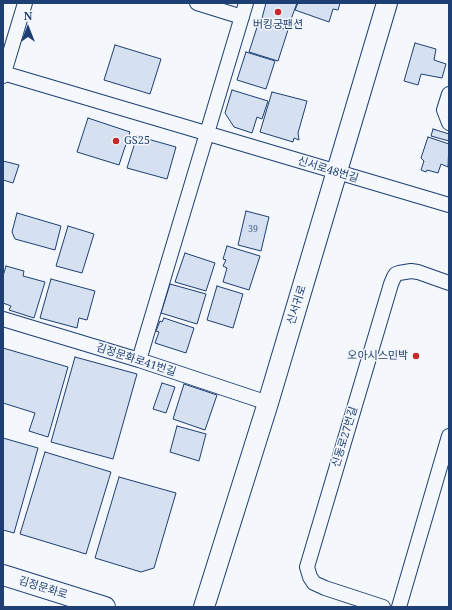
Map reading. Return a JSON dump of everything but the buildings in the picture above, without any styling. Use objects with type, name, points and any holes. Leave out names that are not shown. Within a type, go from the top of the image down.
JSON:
[{"type":"street","points":[[3,74],[25,3]]},
{"type":"street","points":[[196,3],[242,17]]},
{"type":"street","points":[[139,360],[208,134],[246,3]]},
{"type":"street","name":"신서귀로","points":[[204,607],[268,403],[387,3]]},
{"type":"street","name":"신서로48번길","points":[[3,74],[449,205]]},
{"type":"street","points":[[449,94],[444,110],[449,124]]},
{"type":"street","name":"신동로27번길","points":[[382,607],[314,583],[310,577],[307,567],[394,277],[396,274],[411,271],[449,283]]},
{"type":"street","name":"김정문화로41번길","points":[[3,319],[139,360],[268,403]]},
{"type":"street","points":[[399,607],[449,436]]},
{"type":"street","name":"김정문화로","points":[[3,575],[105,607]]},
{"type":"place","name":"버킹궁팬션","points":[[278,12]]},
{"type":"place","name":"GS25","points":[[116,141]]},
{"type":"place","name":"오아시스민박","points":[[416,356]]}]
